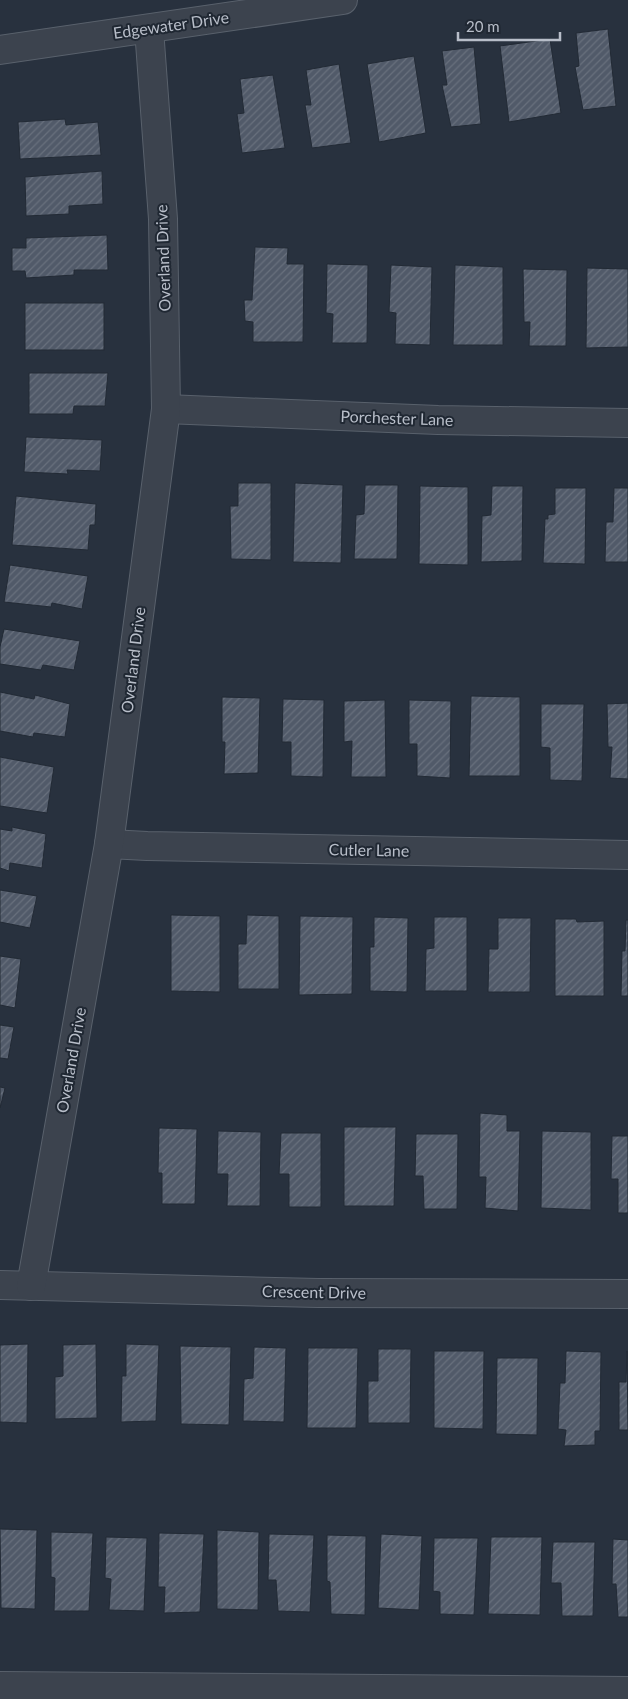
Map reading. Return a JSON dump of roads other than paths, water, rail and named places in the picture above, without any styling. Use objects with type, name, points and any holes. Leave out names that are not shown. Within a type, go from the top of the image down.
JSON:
[{"type":"street","name":"Edgewater Drive","points":[[0,50],[343,0]]},
{"type":"street","name":"Overland Drive","points":[[31,1286],[109,844],[166,409],[163,219],[149,29]]},
{"type":"street","name":"Porchester Lane","points":[[166,409],[438,420],[628,424]]},
{"type":"street","name":"Cutler Lane","points":[[109,844],[628,855]]},
{"type":"street","name":"Crescent Drive","points":[[0,1285],[318,1293],[628,1294]]},
{"type":"street","points":[[0,1686],[628,1691]]}]
